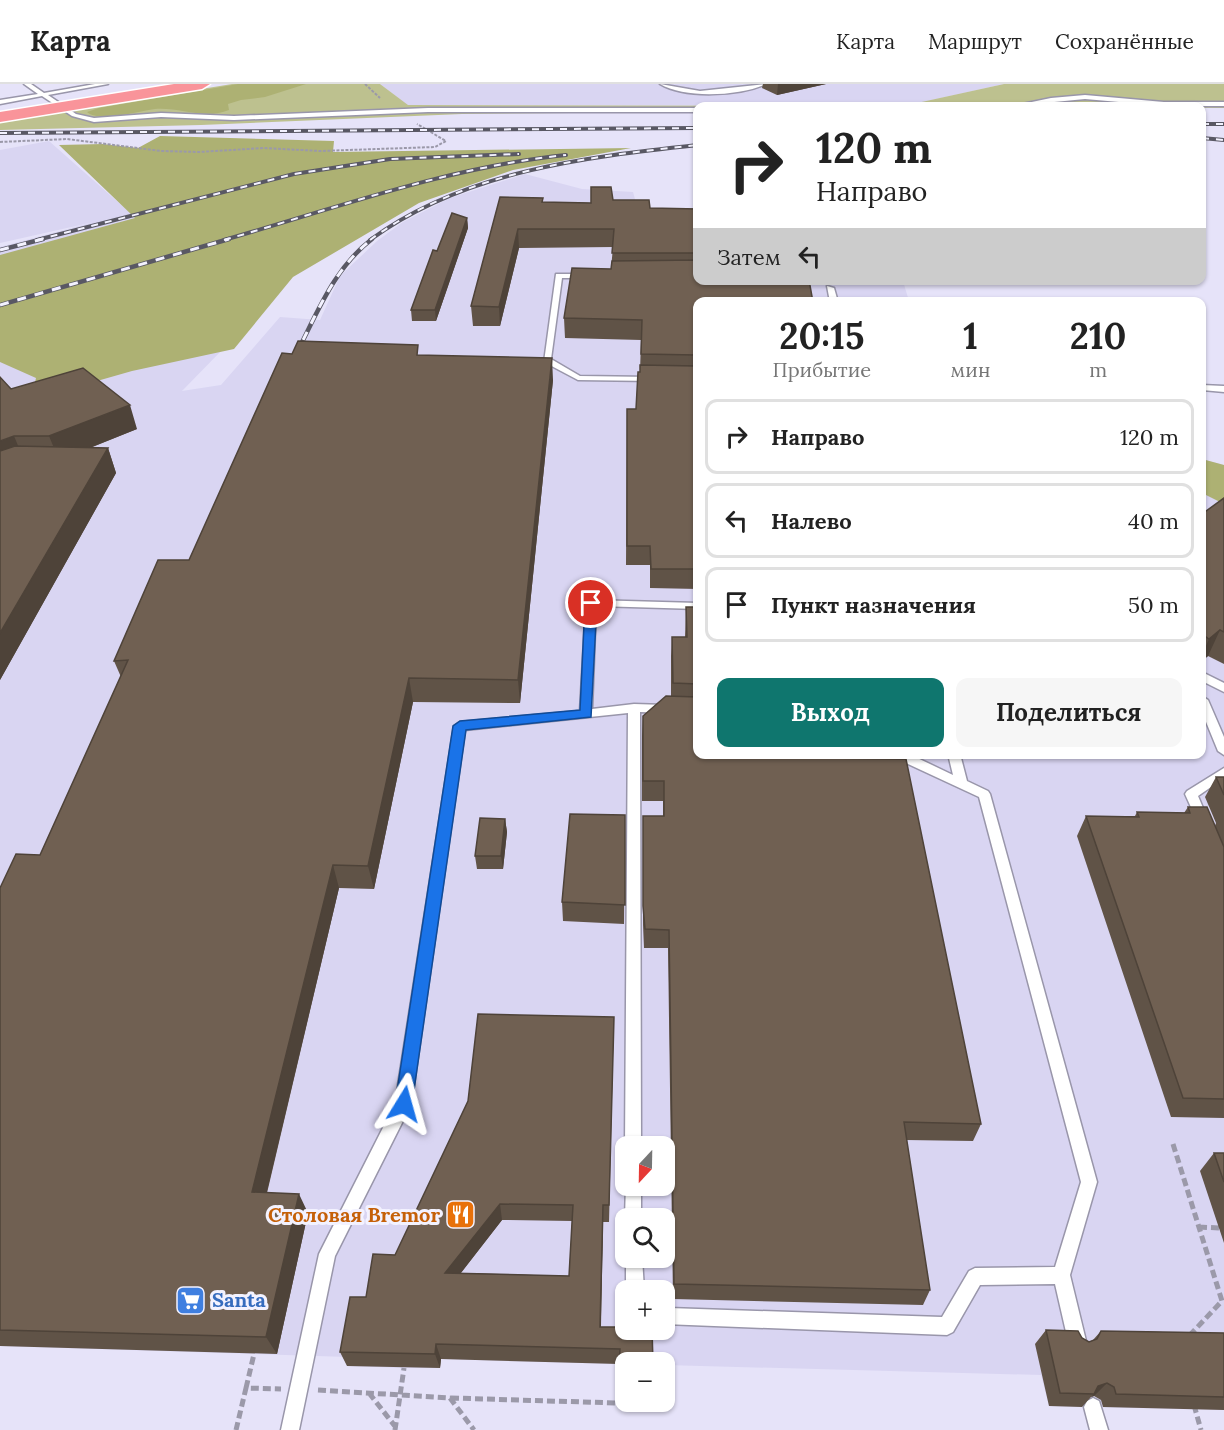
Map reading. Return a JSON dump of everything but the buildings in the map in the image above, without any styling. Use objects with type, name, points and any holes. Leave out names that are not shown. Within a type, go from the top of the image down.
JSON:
[{"type":"highway","points":[[0,112],[169,84]]},
{"type":"highway","points":[[0,117],[54,102],[202,84]]},
{"type":"lane","points":[[27,84],[79,117],[103,120],[161,115],[234,118],[428,110],[693,110]]},
{"type":"lane","points":[[0,102],[54,102],[105,84]]},
{"type":"lane","points":[[663,84],[679,91],[704,94],[763,84]]},
{"type":"lane","points":[[1039,102],[1085,97],[1141,102]]},
{"type":"lane","points":[[1206,104],[1224,104]]},
{"type":"lane","points":[[594,276],[559,276],[547,360],[578,378],[662,379]]},
{"type":"lane","points":[[830,288],[833,297]]},
{"type":"lane","points":[[1206,388],[1224,389]]},
{"type":"lane","points":[[586,714],[591,603],[693,606]]},
{"type":"lane","points":[[1206,678],[1224,688]]},
{"type":"lane","points":[[633,1136],[634,708]]},
{"type":"lane","points":[[290,1430],[327,1254],[404,1104],[460,726],[634,708],[693,710]]},
{"type":"lane","points":[[1206,709],[1224,751]]},
{"type":"lane","points":[[907,759],[984,794],[1089,1182],[1061,1275],[1078,1345]]},
{"type":"lane","points":[[955,759],[962,785]]},
{"type":"lane","points":[[1208,834],[1191,794],[1224,772]]},
{"type":"lane","points":[[675,1317],[946,1326],[975,1278],[1061,1275]]},
{"type":"lane","points":[[1093,1407],[1099,1430]]},
{"type":"path","points":[[0,142],[67,140],[109,143],[161,151],[199,152],[264,148],[320,151],[435,147],[445,143]]},
{"type":"path","points":[[1173,1144],[1222,1301],[1186,1339]]},
{"type":"path","points":[[1199,1227],[1219,1228]]},
{"type":"path","points":[[236,1430],[254,1353]]},
{"type":"path","points":[[397,1429],[404,1368]]},
{"type":"path","points":[[246,1389],[298,1389],[450,1398],[615,1403]]},
{"type":"path","points":[[369,1392],[397,1429]]},
{"type":"path","points":[[450,1398],[474,1430]]},
{"type":"path","points":[[1192,1399],[1201,1430]]},
{"type":"shaded area","points":[[380,84],[1004,84],[923,102],[693,102],[693,106],[407,105]]},
{"type":"shaded area","points":[[49,141],[136,218],[269,302],[182,391],[221,385],[280,317],[320,320],[340,276],[377,241],[403,222],[450,198],[525,174],[582,189],[633,192],[640,217],[693,275],[693,285],[904,285],[908,297],[693,297],[693,759],[1206,759],[1206,460],[1224,465],[1224,1410],[1049,1406],[1041,1375],[675,1365],[675,1352],[615,1352],[615,1364],[441,1359],[440,1368],[404,1368],[348,1366],[348,1357],[0,1346],[0,247],[94,222],[0,243],[0,150]]},
{"type":"green space","points":[[232,84],[380,84],[408,105],[693,106],[693,112],[462,114],[201,125],[0,130],[0,122]]},
{"type":"green space","points":[[238,84],[306,84],[265,97],[228,104],[229,110],[220,113],[201,114],[155,109],[101,116],[87,112],[99,108]]},
{"type":"green space","points":[[1004,84],[1224,84],[1224,108],[1206,108],[1206,102],[922,102]]},
{"type":"green space","points":[[160,136],[334,141],[333,152],[631,148],[513,170],[419,203],[293,277],[234,349],[132,371],[48,395],[33,391],[36,378],[0,362],[0,255],[135,218],[59,145],[103,144],[138,148]]},
{"type":"green space","points":[[1206,460],[1224,465],[1224,504],[1206,495]]},
{"type":"railway","points":[[1206,124],[1224,124]]},
{"type":"railway","points":[[0,133],[693,128]]},
{"type":"railway","points":[[1206,138],[1224,140]]},
{"type":"railway","points":[[370,240],[406,217],[445,198],[485,183],[569,162],[693,146]]},
{"type":"railway","points":[[37,240],[294,174],[390,159],[519,154]]},
{"type":"railway","points":[[224,240],[436,179],[522,161],[566,155]]},
{"type":"railway","points":[[0,250],[43,239]]},
{"type":"railway","points":[[0,305],[229,239]]},
{"type":"railway","points":[[295,356],[336,278],[358,251],[372,239]]},
{"type":"place","name":"Столовая Bremor","points":[[461,1215]]},
{"type":"place","name":"Santa","points":[[191,1300]]},
{"type":"route","points":[[404,1104],[460,726],[586,714],[591,603]]}]
